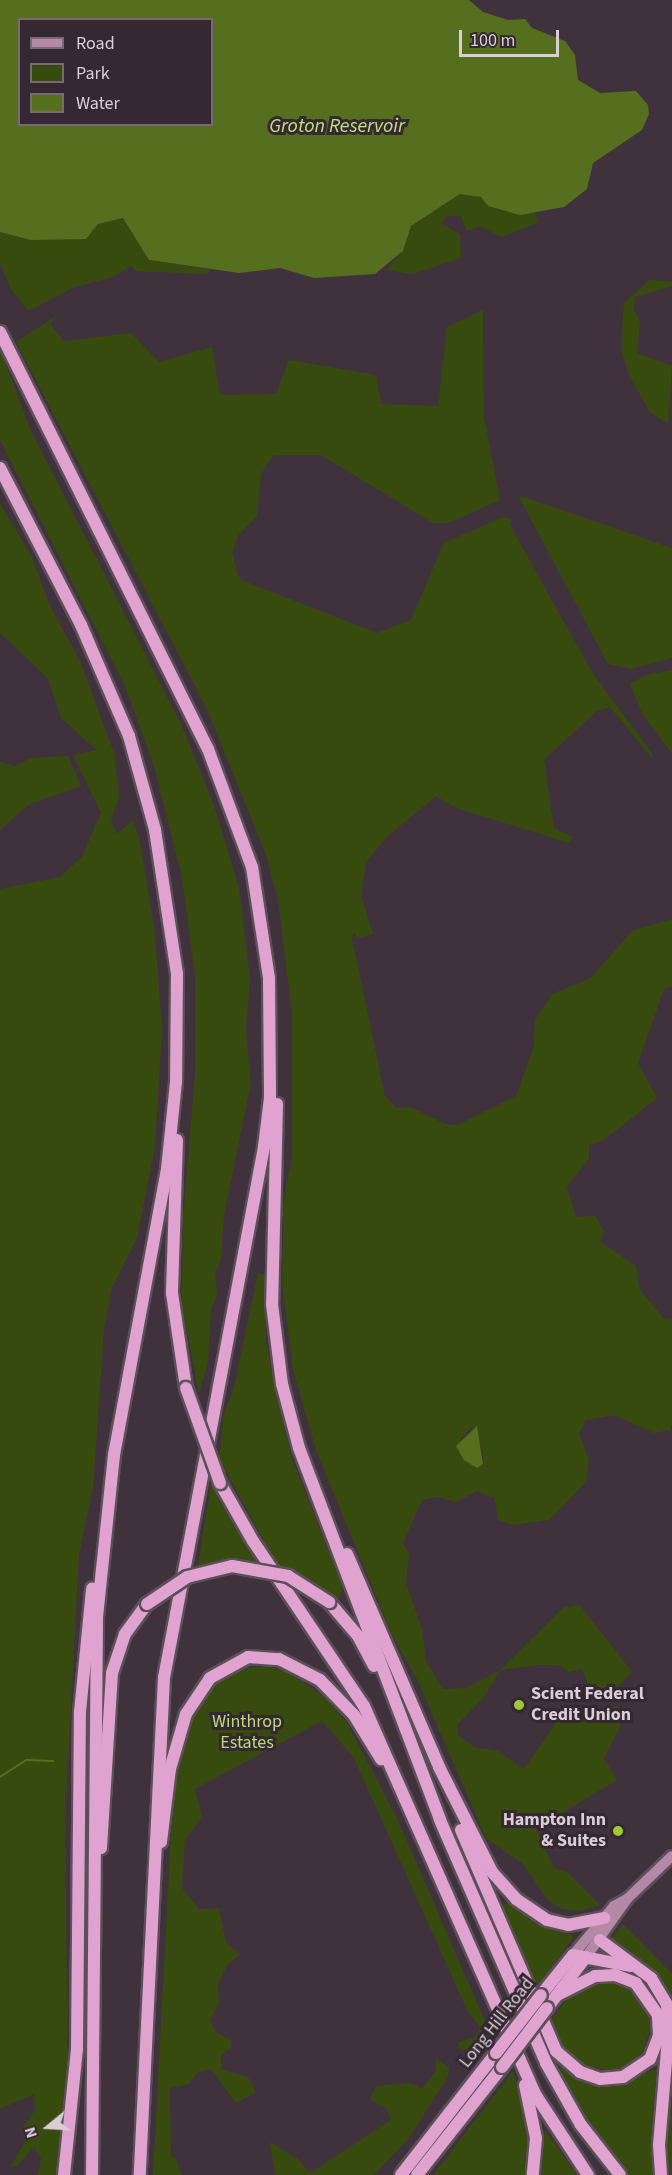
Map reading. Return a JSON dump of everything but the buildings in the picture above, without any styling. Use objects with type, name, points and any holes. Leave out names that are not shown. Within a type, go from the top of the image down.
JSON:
[{"type":"highway","points":[[0,332],[208,749],[240,828],[260,902],[272,974],[278,1057],[271,1287],[286,1401],[308,1473],[414,1752],[546,2063],[581,2125],[620,2175]]},
{"type":"highway","points":[[0,468],[102,668],[140,771],[170,913],[177,974],[172,1293],[186,1388],[220,1483],[253,1541],[364,1706],[544,2112],[588,2175]]},
{"type":"highway","points":[[140,2175],[164,1678],[268,1122],[271,1016],[260,902]]},
{"type":"highway","points":[[64,2175],[77,2049],[82,1675],[101,1509],[114,1455],[167,1169],[176,1082]]},
{"type":"highway","points":[[286,1401],[440,1767],[482,1856],[516,1899],[554,1923],[582,1924],[603,1918]]},
{"type":"highway","points":[[94,2175],[96,1653],[114,1455]]},
{"type":"highway","points":[[94,2175],[102,1801],[110,1688],[119,1648],[147,1604],[187,1577],[232,1566],[288,1576],[329,1602],[365,1648],[414,1752]]},
{"type":"highway","points":[[145,2046],[170,1769],[190,1707],[221,1670],[248,1657],[269,1656],[295,1664],[332,1690],[363,1728],[435,1864]]},
{"type":"highway","points":[[440,1767],[485,1895],[556,2051],[580,2072],[600,2079],[623,2077],[650,2059],[659,2036],[658,2015],[651,1998],[636,1983],[605,1975],[557,1995]]},
{"type":"highway","points":[[600,1940],[639,1969],[662,1991],[669,2018],[659,2130],[661,2175]]},
{"type":"highway","points":[[573,1955],[639,1969]]},
{"type":"highway","name":"Long Hill Road","points":[[401,2175],[573,1955]]},
{"type":"highway","name":"Long Hill Road","points":[[417,2175],[586,1957]]},
{"type":"highway","points":[[512,2044],[534,2120],[537,2145],[533,2175]]},
{"type":"highway","points":[[429,2175],[437,2150]]},
{"type":"main road","name":"Long Hill Road","points":[[573,1955],[603,1918],[627,1899],[672,1856]]},
{"type":"main road","name":"Long Hill Road","points":[[586,1957],[627,1899]]},
{"type":"green space","points":[[460,194],[481,197],[488,206],[503,211],[534,213],[539,222],[502,237],[480,226],[467,231],[461,216],[447,216],[442,224],[460,234],[461,258],[413,274],[386,270],[403,251],[411,227]]},
{"type":"green space","points":[[113,218],[123,218],[149,260],[211,270],[207,274],[136,271],[131,266],[113,277],[72,288],[29,311],[12,291],[0,264],[0,232],[86,239],[98,224]]},
{"type":"green space","points":[[650,280],[672,282],[672,286],[635,297],[634,310],[640,321],[637,353],[672,366],[668,424],[649,411],[629,375],[621,349],[624,303]]},
{"type":"green space","points":[[483,310],[484,416],[500,500],[449,523],[433,523],[321,455],[274,455],[261,474],[257,516],[239,534],[232,552],[238,576],[244,581],[377,633],[411,620],[444,543],[503,517],[512,519],[510,525],[593,674],[652,753],[652,758],[610,707],[597,711],[544,760],[554,828],[573,837],[569,843],[456,808],[436,796],[388,836],[366,862],[361,895],[373,934],[359,938],[354,933],[352,938],[385,1096],[396,1108],[410,1107],[445,1124],[457,1125],[516,1096],[534,1046],[535,1020],[552,994],[591,978],[632,931],[672,919],[672,986],[664,989],[638,1063],[657,1098],[604,1140],[589,1145],[589,1159],[567,1187],[576,1217],[596,1216],[604,1232],[599,1241],[636,1266],[640,1290],[664,1319],[672,1320],[672,1424],[670,1430],[654,1433],[614,1415],[586,1420],[579,1434],[589,1460],[586,1482],[549,1520],[513,1525],[498,1520],[495,1499],[477,1491],[456,1502],[437,1497],[422,1500],[403,1543],[409,1554],[406,1583],[422,1629],[426,1661],[443,1689],[466,1688],[500,1670],[484,1697],[457,1725],[459,1736],[474,1747],[498,1751],[524,1769],[560,1717],[589,1704],[603,1711],[620,1706],[620,1727],[604,1758],[617,1780],[536,1829],[554,1868],[568,1873],[600,1905],[580,1911],[562,1909],[548,1900],[523,1864],[486,1838],[417,1679],[392,1635],[316,1450],[293,1369],[282,1282],[284,1202],[292,1156],[292,1014],[278,899],[265,852],[206,707],[16,342],[58,315],[50,324],[64,341],[131,333],[159,362],[212,347],[220,395],[276,394],[289,360],[376,375],[381,404],[438,406],[447,327]],"holes":[[[474,1426],[483,1452],[483,1464],[477,1468],[461,1438]]]},
{"type":"green space","points":[[0,349],[31,431],[181,724],[214,805],[239,888],[250,978],[246,1029],[251,1083],[224,1215],[221,1260],[215,1272],[217,1296],[211,1309],[208,1362],[199,1393],[182,1306],[183,1219],[195,1074],[195,976],[182,877],[154,766],[125,686],[0,440]]},
{"type":"green space","points":[[518,495],[672,548],[672,658],[631,669],[608,664]]},
{"type":"green space","points":[[0,503],[32,557],[49,604],[81,663],[115,756],[119,797],[111,821],[117,834],[133,820],[140,841],[155,933],[162,1030],[155,1146],[137,1238],[111,1290],[104,1329],[93,1487],[79,1555],[65,1819],[68,2069],[57,2175],[38,2175],[41,2158],[34,2147],[16,2167],[11,2166],[26,2140],[22,2129],[35,2110],[34,2094],[0,2109],[0,889],[60,877],[82,857],[101,813],[73,755],[97,750],[61,718],[48,678],[0,633]]},
{"type":"green space","points":[[672,670],[672,754],[643,715],[630,684],[646,675]]},
{"type":"green space","points":[[68,756],[81,786],[28,805],[0,830],[0,762],[15,766],[31,758]]},
{"type":"green space","points":[[258,1273],[264,1275],[266,1343],[291,1456],[343,1587],[338,1601],[278,1566],[219,1459],[224,1413],[234,1388]]},
{"type":"green space","points":[[211,1484],[228,1516],[257,1562],[198,1566]]},
{"type":"green space","points":[[579,1604],[632,1672],[616,1689],[603,1692],[589,1687],[582,1669],[569,1672],[559,1665],[536,1665],[500,1670],[563,1608]]},
{"type":"green space","name":"Winthrop Estates","points":[[267,1666],[289,1672],[328,1700],[347,1723],[397,1818],[494,2042],[483,2053],[457,2048],[459,2042],[474,2038],[480,2027],[468,2012],[354,1758],[322,1721],[195,1789],[202,1817],[185,1841],[182,1888],[199,1909],[219,1908],[226,1943],[240,1954],[227,1965],[218,1984],[219,2004],[210,2020],[216,2032],[232,2041],[231,2048],[221,2054],[221,2069],[248,2077],[256,2092],[236,2103],[211,2069],[198,2072],[189,2084],[170,2088],[171,2157],[175,2157],[182,2175],[153,2175],[174,1777],[188,1722],[217,1678],[236,1669]]},
{"type":"green space","points":[[509,1903],[554,1930],[574,1936],[534,1993],[499,1905]]},
{"type":"green space","points":[[623,1924],[672,1974],[672,1997],[658,1972],[609,1942]]},
{"type":"green space","points":[[599,1978],[631,1984],[652,2022],[644,2050],[629,2065],[612,2071],[584,2066],[568,2055],[549,2023],[570,1995]]},
{"type":"green space","points":[[436,2058],[449,2068],[448,2077],[409,2138],[374,2175],[275,2175],[270,2142],[298,2159],[310,2173],[391,2120],[387,2109],[370,2100],[376,2086],[410,2083],[422,2089],[435,2072]]},
{"type":"green space","points":[[672,2062],[672,2175],[669,2175],[666,2129]]},
{"type":"green space","points":[[562,2068],[576,2077],[620,2083],[657,2069],[651,2137],[655,2175],[626,2175],[570,2096],[557,2070]]},
{"type":"green space","points":[[513,2071],[532,2129],[528,2175],[433,2175]]},
{"type":"green space","points":[[545,2130],[553,2141],[577,2175],[537,2175]]},
{"type":"water","name":"Groton Reservoir","points":[[0,0],[469,0],[483,12],[508,20],[525,19],[532,28],[565,41],[575,55],[578,80],[600,93],[636,91],[648,105],[649,114],[642,130],[593,163],[587,189],[564,207],[520,215],[488,206],[481,197],[460,194],[411,226],[403,251],[375,274],[314,278],[280,268],[239,273],[149,260],[123,218],[98,224],[86,239],[31,240],[0,232]]},
{"type":"water","points":[[477,1426],[483,1464],[477,1468],[464,1460],[456,1446]]},
{"type":"waterway","points":[[0,1777],[26,1760],[53,1761]]},
{"type":"place","name":"Scient Federal Credit Union","points":[[519,1705]]},
{"type":"place","name":"Hampton Inn & Suites","points":[[618,1831]]}]
